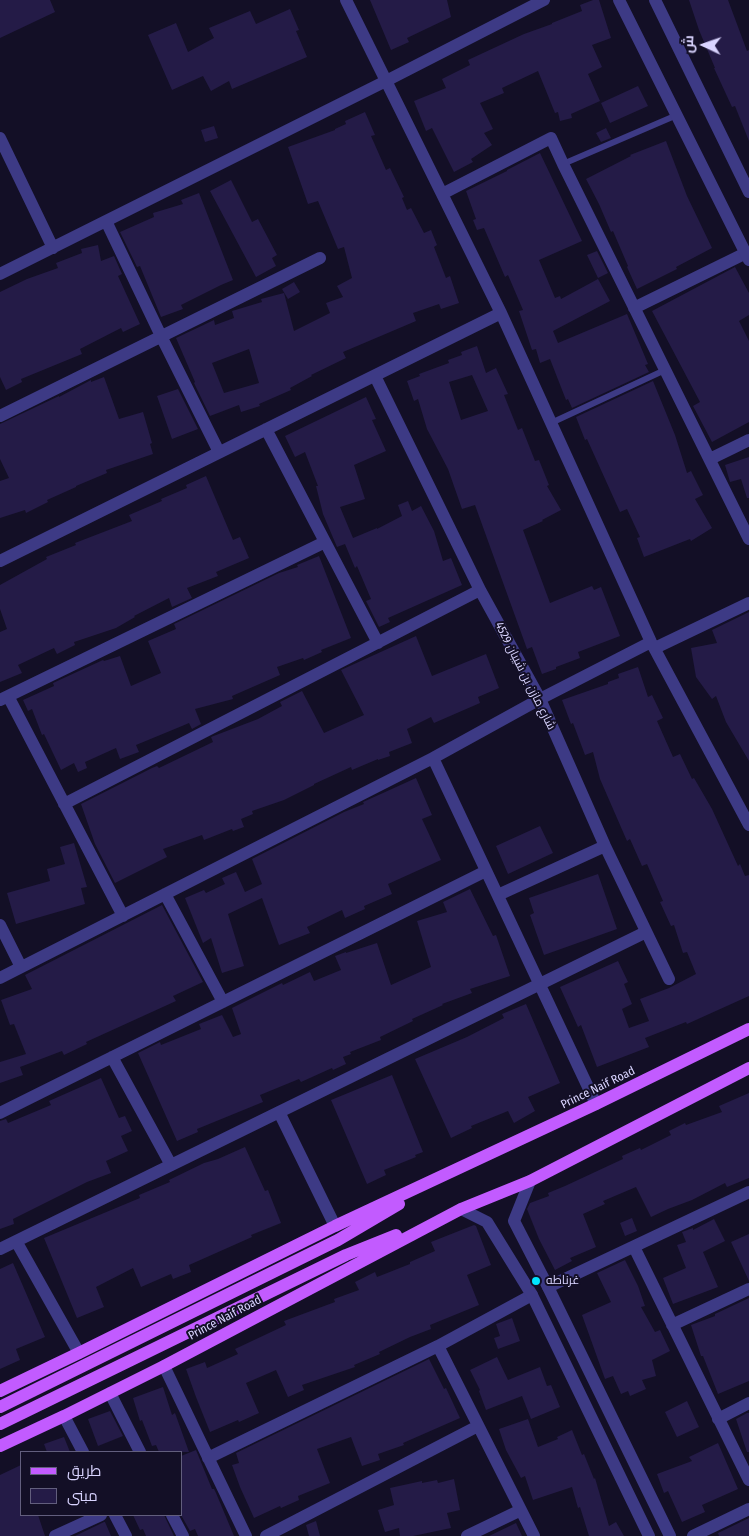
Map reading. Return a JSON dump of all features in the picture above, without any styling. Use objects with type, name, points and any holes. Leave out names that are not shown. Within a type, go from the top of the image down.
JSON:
[{"type":"main road","name":"Prince Naif Road","points":[[0,1391],[335,1226],[596,1104],[749,1028]]},
{"type":"main road","name":"Prince Naif Road","points":[[0,1424],[346,1255],[530,1181],[749,1068]]},
{"type":"main road","name":"Prince Naif Road","points":[[0,1407],[338,1240],[457,1169]]},
{"type":"main road","name":"Prince Naif Road","points":[[0,1446],[164,1366],[461,1209]]},
{"type":"street","points":[[346,0],[501,313],[653,645],[749,825]]},
{"type":"street","points":[[0,274],[544,0]]},
{"type":"street","points":[[620,0],[747,257],[634,308]]},
{"type":"street","points":[[655,0],[748,185]]},
{"type":"street","points":[[0,138],[52,248]]},
{"type":"street","points":[[442,194],[551,138],[749,539]]},
{"type":"street","points":[[106,221],[219,452]]},
{"type":"street","points":[[0,416],[320,258]]},
{"type":"street","points":[[0,561],[501,313]]},
{"type":"street","name":"شارع مازن بن شيبان 4529","points":[[374,376],[480,590],[540,699],[605,846],[669,979]]},
{"type":"street","points":[[266,429],[378,643]]},
{"type":"street","points":[[710,460],[749,440]]},
{"type":"street","points":[[123,916],[64,804],[4,698],[325,542]]},
{"type":"street","points":[[64,804],[480,590]]},
{"type":"street","points":[[0,978],[433,758],[540,699],[653,645],[749,603]]},
{"type":"street","points":[[433,758],[596,1104]]},
{"type":"street","points":[[498,896],[605,846]]},
{"type":"street","points":[[0,1113],[486,871]]},
{"type":"street","points":[[165,894],[223,1002]]},
{"type":"street","points":[[0,925],[21,967]]},
{"type":"street","points":[[0,1249],[646,932]]},
{"type":"street","points":[[112,1057],[171,1165]]},
{"type":"street","points":[[279,1112],[335,1226]]},
{"type":"street","points":[[530,1181],[514,1221],[670,1536]]},
{"type":"street","points":[[548,1287],[749,1192]]},
{"type":"street","points":[[461,1209],[486,1222],[532,1295],[649,1536]]},
{"type":"street","points":[[16,1241],[79,1353]]},
{"type":"street","points":[[634,1247],[749,1480]]},
{"type":"street","points":[[672,1325],[749,1289]]},
{"type":"street","points":[[208,1458],[438,1346],[532,1295]]},
{"type":"street","points":[[438,1346],[534,1536]]},
{"type":"street","points":[[164,1366],[246,1536]]},
{"type":"street","points":[[110,1393],[139,1451]]},
{"type":"street","points":[[718,1419],[749,1403]]},
{"type":"street","points":[[64,1416],[82,1451]]},
{"type":"street","points":[[272,1535],[478,1426]]},
{"type":"street","points":[[693,1536],[749,1509]]},
{"type":"street","points":[[466,1536],[521,1510]]},
{"type":"street","points":[[55,1536],[99,1516]]},
{"type":"street","points":[[116,1516],[126,1536]]},
{"type":"street","points":[[173,1516],[183,1536]]},
{"type":"lane","points":[[563,164],[677,115]]},
{"type":"lane","points":[[551,423],[665,370]]},
{"type":"building","points":[[0,0],[50,0],[55,12],[0,38]]},
{"type":"building","points":[[370,0],[447,0],[451,17],[407,38],[409,42],[391,50]]},
{"type":"building","points":[[593,0],[599,0],[611,38],[592,45],[602,67],[588,74],[600,101],[571,114],[572,118],[560,121],[558,112],[555,113],[538,71],[502,88],[504,93],[480,103],[493,129],[484,133],[492,145],[471,159],[473,162],[454,172],[432,128],[426,131],[414,101],[446,88],[442,79],[470,65],[468,60],[524,34],[582,11],[580,5]]},
{"type":"building","points":[[689,0],[728,0],[747,51],[749,50],[749,141],[735,106],[732,107],[714,68]]},
{"type":"building","points":[[290,9],[299,30],[296,31],[307,57],[232,89],[229,81],[211,91],[203,76],[172,90],[148,35],[176,23],[188,52],[214,38],[209,28],[250,11],[256,24]]},
{"type":"building","points":[[638,86],[648,106],[610,123],[601,103]]},
{"type":"building","points":[[365,112],[375,135],[371,136],[386,170],[390,168],[404,197],[402,198],[407,210],[411,208],[424,233],[431,230],[437,245],[434,247],[446,278],[450,276],[459,303],[441,309],[439,304],[413,313],[416,321],[343,352],[346,358],[311,375],[290,388],[291,390],[259,404],[260,406],[241,412],[239,405],[210,416],[176,338],[214,320],[215,325],[234,318],[232,311],[262,302],[261,299],[284,293],[294,331],[330,313],[326,303],[343,297],[337,286],[352,278],[344,247],[338,249],[318,201],[308,204],[288,147],[335,130],[346,124],[345,121]],"holes":[[[249,349],[259,383],[224,393],[212,363]]]},
{"type":"building","points":[[214,126],[218,138],[205,142],[201,130]]},
{"type":"building","points":[[606,128],[611,138],[601,142],[596,133]]},
{"type":"building","points":[[666,141],[687,196],[712,248],[676,267],[677,269],[637,289],[613,231],[611,232],[586,179],[630,155]]},
{"type":"building","points":[[540,153],[582,241],[539,260],[555,298],[560,296],[561,299],[598,279],[610,301],[553,331],[558,343],[627,314],[648,364],[645,365],[649,372],[572,408],[568,399],[566,400],[550,359],[540,363],[536,349],[532,350],[519,311],[523,310],[508,275],[505,277],[484,228],[477,230],[473,220],[476,219],[466,191]]},
{"type":"building","points":[[231,180],[252,222],[258,219],[277,255],[272,258],[276,266],[256,277],[210,191]]},
{"type":"building","points":[[199,193],[233,280],[181,305],[183,309],[161,317],[140,266],[137,267],[120,232],[154,217],[153,213],[183,204],[181,200]]},
{"type":"building","points":[[98,245],[101,261],[114,256],[122,274],[118,276],[140,324],[123,332],[121,328],[80,349],[82,354],[21,379],[22,382],[6,390],[0,377],[0,292],[27,279],[58,268],[56,263],[82,253],[81,249]]},
{"type":"building","points":[[597,251],[608,273],[598,278],[587,255]]},
{"type":"building","points":[[735,267],[749,293],[749,315],[739,321],[749,341],[749,422],[712,442],[693,406],[700,402],[652,311]]},
{"type":"building","points":[[294,282],[300,292],[288,299],[282,289]]},
{"type":"building","points":[[477,346],[486,373],[496,368],[508,394],[504,395],[518,430],[522,428],[535,461],[539,460],[549,485],[547,486],[561,510],[523,530],[550,603],[592,586],[594,590],[601,587],[620,636],[578,652],[580,658],[542,674],[532,647],[527,649],[475,505],[462,509],[448,469],[427,429],[418,399],[414,401],[407,381],[420,376],[419,374],[449,363],[448,360],[462,355],[461,352]],"holes":[[[472,375],[488,411],[461,420],[449,382]]]},
{"type":"building","points":[[104,377],[119,419],[143,412],[152,443],[150,444],[153,454],[106,470],[107,473],[47,500],[48,502],[26,513],[25,510],[0,518],[0,481],[9,478],[0,459],[0,424],[91,380],[91,382]]},
{"type":"building","points":[[653,381],[675,435],[687,473],[691,471],[703,495],[695,499],[712,528],[691,541],[690,539],[644,557],[637,538],[640,537],[627,509],[620,512],[576,417]]},
{"type":"building","points":[[178,389],[198,429],[172,439],[157,396]]},
{"type":"building","points":[[366,397],[376,419],[372,420],[386,451],[354,465],[365,499],[340,507],[353,538],[377,529],[402,516],[398,505],[408,501],[412,511],[421,506],[434,531],[443,561],[451,558],[462,585],[388,618],[390,622],[379,627],[366,601],[371,599],[357,566],[355,568],[345,544],[337,547],[323,514],[316,486],[318,486],[305,452],[295,457],[285,436]]},
{"type":"building","points":[[749,457],[749,498],[747,498],[741,479],[730,482],[725,465]]},
{"type":"building","points":[[206,476],[233,540],[240,537],[249,558],[216,572],[218,576],[187,588],[192,598],[172,607],[169,598],[134,616],[116,628],[74,642],[75,645],[57,654],[54,648],[18,665],[22,673],[0,682],[0,632],[7,629],[0,609],[0,585],[47,559],[46,557],[76,545],[75,543],[132,521],[129,515],[162,501],[161,499],[187,488],[186,485]]},
{"type":"building","points":[[319,556],[351,638],[321,650],[322,652],[304,660],[303,658],[277,667],[280,675],[232,696],[233,699],[195,709],[201,724],[192,729],[189,723],[136,745],[139,752],[120,759],[116,748],[85,762],[87,768],[78,772],[74,763],[61,770],[44,734],[42,735],[32,709],[28,711],[23,700],[54,686],[53,683],[103,660],[120,656],[131,686],[161,673],[148,641],[176,629],[174,624],[279,573],[298,567],[297,565]]},
{"type":"building","points":[[749,612],[749,761],[726,722],[716,696],[712,699],[696,677],[691,648],[717,643],[712,630]]},
{"type":"building","points":[[416,636],[432,676],[486,654],[499,688],[478,697],[480,703],[434,723],[431,717],[407,729],[412,743],[389,752],[390,756],[352,770],[351,767],[284,800],[252,811],[253,814],[241,819],[244,827],[233,831],[232,829],[204,840],[202,835],[163,849],[167,857],[115,883],[95,844],[81,804],[152,768],[157,766],[159,768],[213,742],[211,737],[258,719],[282,706],[280,702],[302,691],[324,733],[364,715],[341,670]]},
{"type":"building","points":[[638,667],[648,697],[652,695],[663,718],[657,721],[673,757],[680,754],[692,779],[694,778],[712,809],[738,866],[740,864],[745,876],[749,875],[749,996],[687,1024],[686,1022],[645,1038],[649,1047],[597,1067],[581,1025],[578,1027],[560,987],[618,961],[628,982],[624,984],[632,1004],[622,1009],[629,1028],[649,1021],[640,999],[669,988],[696,974],[687,952],[683,953],[674,925],[671,926],[660,902],[663,901],[647,864],[642,866],[630,839],[627,841],[600,779],[593,752],[585,755],[562,700],[608,684],[608,682],[619,678],[618,674]]},
{"type":"building","points":[[416,778],[432,815],[422,819],[441,860],[388,884],[392,894],[364,906],[365,909],[345,918],[342,910],[307,927],[310,933],[279,945],[262,898],[228,914],[244,966],[222,973],[211,938],[203,943],[185,898],[204,890],[206,893],[225,884],[222,878],[236,872],[245,892],[262,884],[252,859],[344,812],[364,804],[363,802]]},
{"type":"building","points":[[540,826],[553,853],[508,874],[496,846]]},
{"type":"building","points":[[74,843],[87,887],[81,888],[85,904],[16,924],[7,893],[50,881],[47,869],[65,864],[60,847]]},
{"type":"building","points":[[598,874],[617,929],[544,955],[530,915],[534,913],[529,898]]},
{"type":"building","points":[[470,889],[493,936],[496,935],[510,976],[470,989],[472,993],[442,1004],[380,1037],[381,1040],[350,1052],[351,1054],[343,1057],[346,1064],[301,1082],[299,1079],[260,1095],[263,1102],[197,1129],[198,1132],[177,1141],[138,1053],[160,1042],[161,1045],[201,1029],[199,1024],[222,1015],[233,1037],[241,1034],[232,1008],[282,983],[283,985],[310,972],[314,981],[341,970],[335,956],[346,952],[377,943],[391,985],[431,967],[417,921],[447,912],[443,902]]},
{"type":"building","points":[[162,905],[203,982],[173,996],[176,1001],[86,1042],[87,1044],[64,1055],[62,1051],[20,1067],[23,1075],[0,1083],[0,1062],[26,1054],[14,1024],[10,1025],[1,1000],[32,989],[25,975]]},
{"type":"building","points":[[526,1004],[560,1083],[528,1097],[535,1111],[514,1123],[508,1111],[471,1126],[472,1128],[451,1138],[415,1059],[467,1037],[504,1018],[502,1014]]},
{"type":"building","points":[[392,1075],[423,1152],[415,1155],[416,1157],[384,1170],[386,1175],[367,1184],[331,1100]]},
{"type":"building","points":[[101,1078],[119,1118],[125,1116],[132,1131],[121,1136],[128,1151],[106,1161],[111,1173],[87,1182],[13,1219],[14,1224],[0,1229],[0,1121],[6,1119],[8,1123],[51,1105],[49,1101]]},
{"type":"building","points":[[749,1093],[749,1178],[727,1187],[725,1183],[692,1200],[651,1217],[636,1187],[603,1201],[605,1204],[583,1214],[596,1247],[570,1258],[572,1261],[555,1270],[539,1239],[527,1209],[530,1203],[549,1196],[548,1193],[623,1159],[622,1156],[640,1148],[641,1150],[671,1135],[669,1131],[685,1123],[686,1125],[722,1112],[719,1106]]},
{"type":"building","points":[[245,1147],[265,1191],[268,1190],[281,1223],[251,1235],[252,1237],[189,1265],[191,1272],[173,1279],[171,1274],[141,1287],[133,1268],[96,1287],[104,1307],[77,1318],[44,1238],[140,1198],[139,1195],[170,1182],[169,1180],[204,1163]]},
{"type":"building","points":[[632,1218],[637,1231],[625,1236],[620,1223]]},
{"type":"building","points":[[714,1219],[725,1241],[703,1252],[718,1287],[673,1304],[663,1278],[686,1268],[677,1245],[686,1242],[682,1232],[693,1228],[693,1230]]},
{"type":"building","points":[[474,1225],[491,1265],[467,1275],[479,1305],[430,1325],[431,1329],[379,1352],[380,1354],[354,1365],[355,1367],[302,1385],[304,1390],[288,1397],[276,1370],[246,1383],[259,1413],[210,1432],[186,1369],[205,1362],[207,1368],[238,1354],[235,1349],[286,1325],[284,1321],[335,1302],[334,1299],[359,1290],[355,1282],[375,1272],[377,1277],[410,1264],[410,1262],[435,1251],[431,1242]]},
{"type":"building","points":[[749,1234],[749,1281],[731,1242]]},
{"type":"building","points":[[625,1260],[638,1286],[645,1306],[641,1307],[655,1332],[660,1330],[670,1351],[652,1360],[656,1376],[642,1380],[646,1389],[630,1396],[628,1391],[621,1394],[613,1376],[605,1379],[582,1315],[611,1302],[597,1273]]},
{"type":"building","points":[[13,1263],[45,1337],[16,1349],[20,1360],[0,1369],[0,1269]]},
{"type":"building","points":[[749,1298],[749,1381],[718,1394],[703,1356],[701,1356],[691,1325],[715,1316],[715,1314]]},
{"type":"building","points":[[512,1318],[520,1341],[498,1349],[494,1338],[500,1336],[496,1324]]},
{"type":"building","points":[[497,1357],[508,1380],[540,1367],[547,1386],[551,1385],[560,1407],[531,1419],[522,1396],[486,1410],[480,1390],[470,1370]]},
{"type":"building","points":[[429,1359],[444,1389],[446,1388],[460,1418],[403,1443],[404,1445],[378,1454],[380,1460],[362,1466],[351,1437],[317,1449],[330,1483],[298,1496],[299,1500],[254,1518],[232,1465],[239,1463],[236,1453]]},
{"type":"building","points":[[163,1387],[172,1415],[175,1413],[189,1452],[159,1451],[156,1445],[152,1446],[142,1420],[140,1421],[133,1398]]},
{"type":"building","points":[[687,1401],[699,1427],[677,1437],[665,1412]]},
{"type":"building","points":[[110,1411],[123,1436],[98,1446],[88,1419]]},
{"type":"building","points":[[749,1413],[749,1452],[747,1452],[736,1419]]},
{"type":"building","points":[[528,1419],[538,1447],[558,1439],[557,1437],[572,1430],[582,1455],[584,1454],[595,1478],[609,1526],[616,1522],[624,1536],[589,1536],[572,1487],[533,1500],[525,1476],[521,1478],[506,1450],[499,1429]]},
{"type":"building","points":[[64,1437],[70,1451],[47,1451],[44,1444]]},
{"type":"building","points":[[718,1443],[738,1489],[702,1505],[705,1512],[682,1522],[668,1491],[664,1493],[657,1474],[692,1461],[689,1457]]},
{"type":"building","points":[[196,1450],[234,1536],[198,1536],[195,1529],[190,1531],[182,1516],[182,1456]]},
{"type":"building","points":[[20,1465],[20,1516],[38,1516],[45,1536],[0,1536],[0,1475]]},
{"type":"building","points":[[454,1479],[460,1510],[447,1513],[451,1528],[413,1536],[400,1536],[399,1528],[385,1532],[378,1510],[394,1505],[390,1488],[422,1481],[422,1483],[437,1480],[438,1483]]},
{"type":"building","points":[[133,1516],[164,1516],[174,1536],[146,1536],[143,1529],[140,1530]]},
{"type":"building","points":[[749,1518],[749,1536],[719,1536],[718,1533]]},
{"type":"building","points":[[316,1521],[320,1536],[309,1536],[306,1525]]},
{"type":"building","points":[[104,1522],[111,1536],[75,1536]]},
{"type":"building","points":[[516,1523],[522,1536],[489,1536]]},
{"type":"place","name":"غرناطه","points":[[536,1281]]}]
